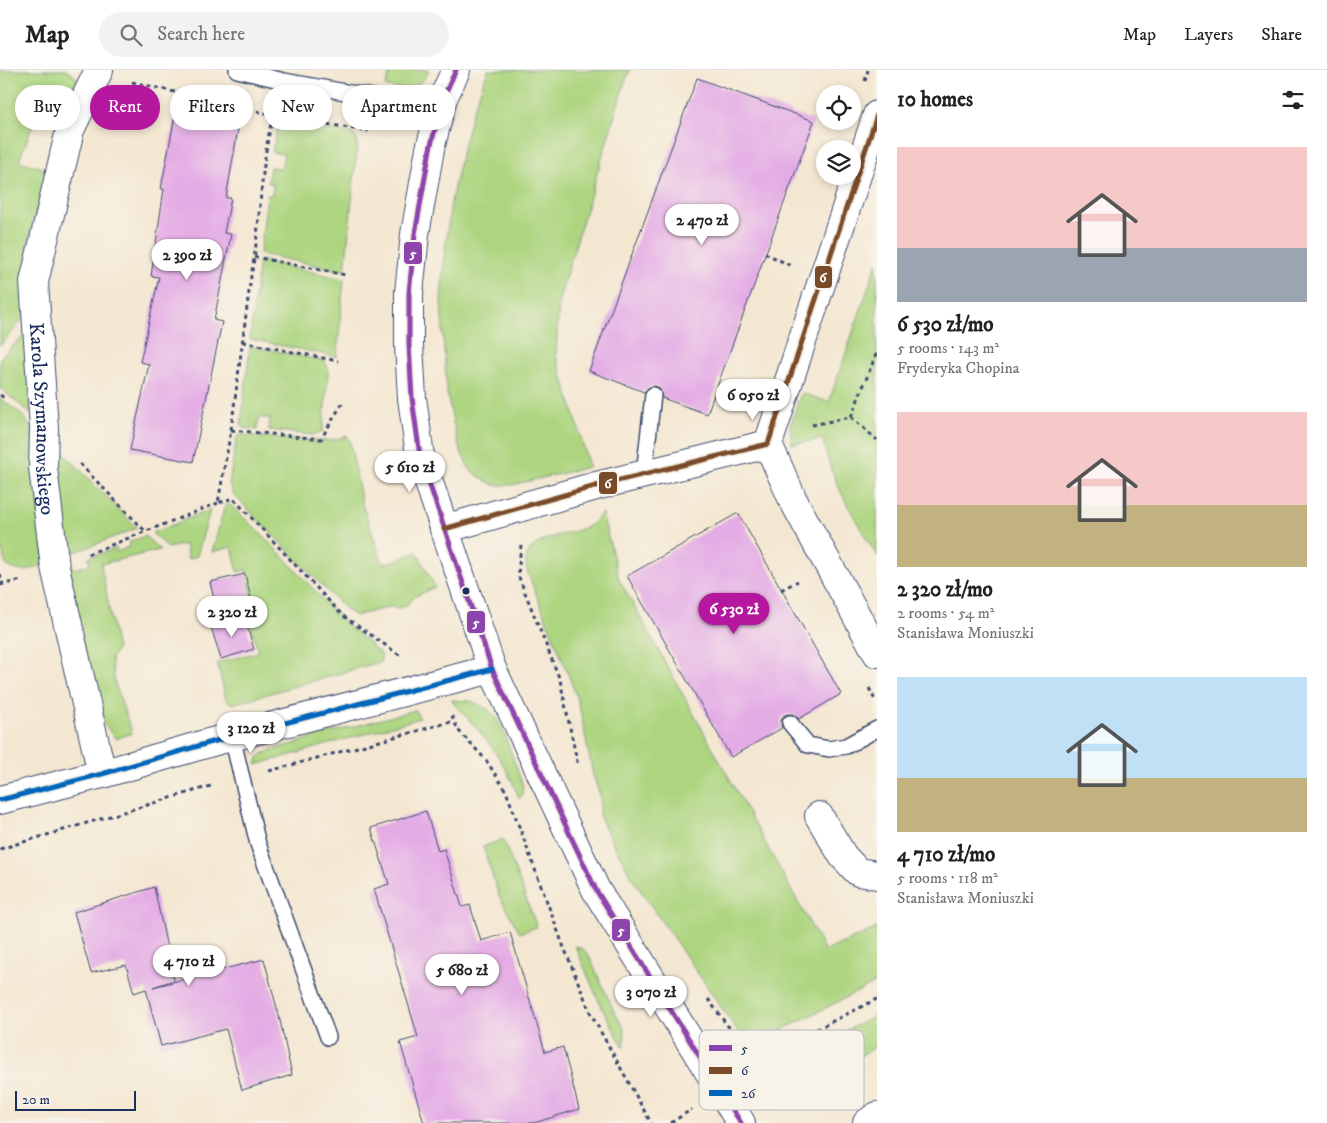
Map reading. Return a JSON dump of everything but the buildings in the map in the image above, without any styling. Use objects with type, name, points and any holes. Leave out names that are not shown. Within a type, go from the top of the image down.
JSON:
[{"type":"street","name":"Karola Szymanowskiego","points":[[100,70],[70,130],[34,282],[44,428],[43,468],[55,567],[102,774]]},
{"type":"street","points":[[449,85],[456,70]]},
{"type":"street","points":[[877,115],[768,444],[793,500],[877,652]]},
{"type":"street","points":[[435,130],[415,234],[409,293],[412,398],[420,456],[492,669],[596,890],[699,1056]]},
{"type":"street","points":[[444,529],[596,486],[768,444]]},
{"type":"street","points":[[0,800],[492,669]]},
{"type":"street","points":[[819,816],[843,856],[858,872],[877,875]]},
{"type":"street","points":[[733,1110],[741,1123]]},
{"type":"street","points":[[867,1123],[877,1116]]},
{"type":"lane","points":[[237,70],[342,91]]},
{"type":"lane","points":[[644,474],[653,395]]},
{"type":"lane","points":[[790,723],[808,745],[829,749],[846,746],[877,728]]},
{"type":"lane","points":[[232,737],[258,844],[328,1037]]},
{"type":"path","points":[[218,503],[231,430],[254,257],[264,160],[270,130]]},
{"type":"path","points":[[766,253],[796,268]]},
{"type":"path","points":[[254,257],[346,275]]},
{"type":"path","points":[[243,342],[338,361]]},
{"type":"path","points":[[851,417],[877,352]]},
{"type":"path","points":[[231,430],[321,439],[343,402]]},
{"type":"path","points":[[806,426],[851,417]]},
{"type":"path","points":[[851,417],[877,440]]},
{"type":"path","points":[[0,574],[2,585],[31,578],[233,498],[342,615],[438,683],[458,730],[486,760],[506,791],[591,1014],[651,1123]]},
{"type":"path","points":[[522,541],[518,575],[560,680],[579,768]]},
{"type":"path","points":[[781,590],[803,578]]},
{"type":"path","points":[[704,994],[731,1030]]},
{"type":"path","points":[[815,1030],[877,1000]]},
{"type":"path","points":[[671,1123],[699,1105]]},
{"type":"green space","points":[[0,70],[66,70],[80,80],[78,85],[55,85],[49,82],[48,85],[15,85],[15,130],[31,130],[19,161],[49,170],[32,225],[28,247],[26,315],[0,346]]},
{"type":"green space","points":[[388,70],[429,70],[417,85],[385,85],[389,76]]},
{"type":"green space","points":[[488,70],[630,70],[559,299],[556,356],[589,467],[512,485],[494,485],[484,480],[470,470],[461,452],[447,393],[441,301],[451,202],[473,110]]},
{"type":"green space","points":[[277,130],[332,130],[353,134],[357,140],[345,271],[260,254],[267,195],[272,195],[273,184],[268,183],[270,167],[281,168],[284,154],[272,152]]},
{"type":"green space","points":[[259,260],[344,279],[337,357],[250,339]]},
{"type":"green space","points":[[877,262],[877,556],[838,486],[823,439],[792,444],[790,426],[801,393],[829,402]]},
{"type":"green space","points":[[27,333],[31,414],[0,388],[0,358]]},
{"type":"green space","points":[[250,346],[325,361],[328,373],[323,431],[312,435],[269,430],[270,418],[259,418],[257,430],[241,426]]},
{"type":"green space","points":[[0,398],[21,414],[31,427],[45,564],[29,570],[21,571],[6,565],[0,544]]},
{"type":"green space","points":[[240,435],[320,441],[347,436],[350,442],[362,504],[383,564],[417,552],[435,587],[416,596],[406,606],[395,609],[394,606],[355,616],[343,607],[233,494],[229,483],[237,437]]},
{"type":"green space","points":[[52,441],[137,528],[63,557]]},
{"type":"green space","points":[[229,504],[276,549],[348,626],[382,655],[380,662],[232,704],[226,700],[217,663],[258,652],[247,611],[255,609],[246,570],[238,572],[232,547],[212,552],[225,505]]},
{"type":"green space","points":[[210,510],[197,556],[188,559],[185,544],[168,548],[152,533]]},
{"type":"green space","points":[[602,513],[619,579],[825,951],[877,928],[877,982],[782,1030],[737,1030],[636,884],[599,815],[601,798],[593,775],[576,696],[527,570],[526,561],[528,553],[541,542],[587,527]]},
{"type":"green space","points":[[145,536],[160,550],[101,564],[117,650],[111,658],[115,684],[132,733],[116,739],[99,718],[65,567],[72,565],[76,569],[90,564],[88,558],[116,548],[117,552],[130,546],[129,542]]},
{"type":"green space","points":[[452,700],[471,701],[488,709],[496,717],[503,730],[523,786],[522,796],[519,799],[508,773],[493,749]]},
{"type":"green space","points":[[415,710],[420,718],[256,765],[258,758],[264,753]]},
{"type":"green space","points":[[503,839],[537,927],[520,933],[499,896],[483,847]]},
{"type":"green space","points":[[575,946],[583,949],[588,954],[614,1011],[625,1030],[624,1048],[600,1004]]},
{"type":"green space","points":[[877,1015],[877,1046],[864,1053],[864,1030],[847,1030]]},
{"type":"transit line","name":"5","points":[[456,70],[443,98],[430,149],[415,234],[409,293],[412,398],[420,456],[492,669],[596,890],[699,1056]]},
{"type":"transit line","name":"6","points":[[444,529],[596,486],[768,444],[877,115]]},
{"type":"transit line","name":"26","points":[[0,800],[102,774],[212,742],[492,669]]},
{"type":"transit line","name":"5","points":[[733,1110],[741,1123]]}]
